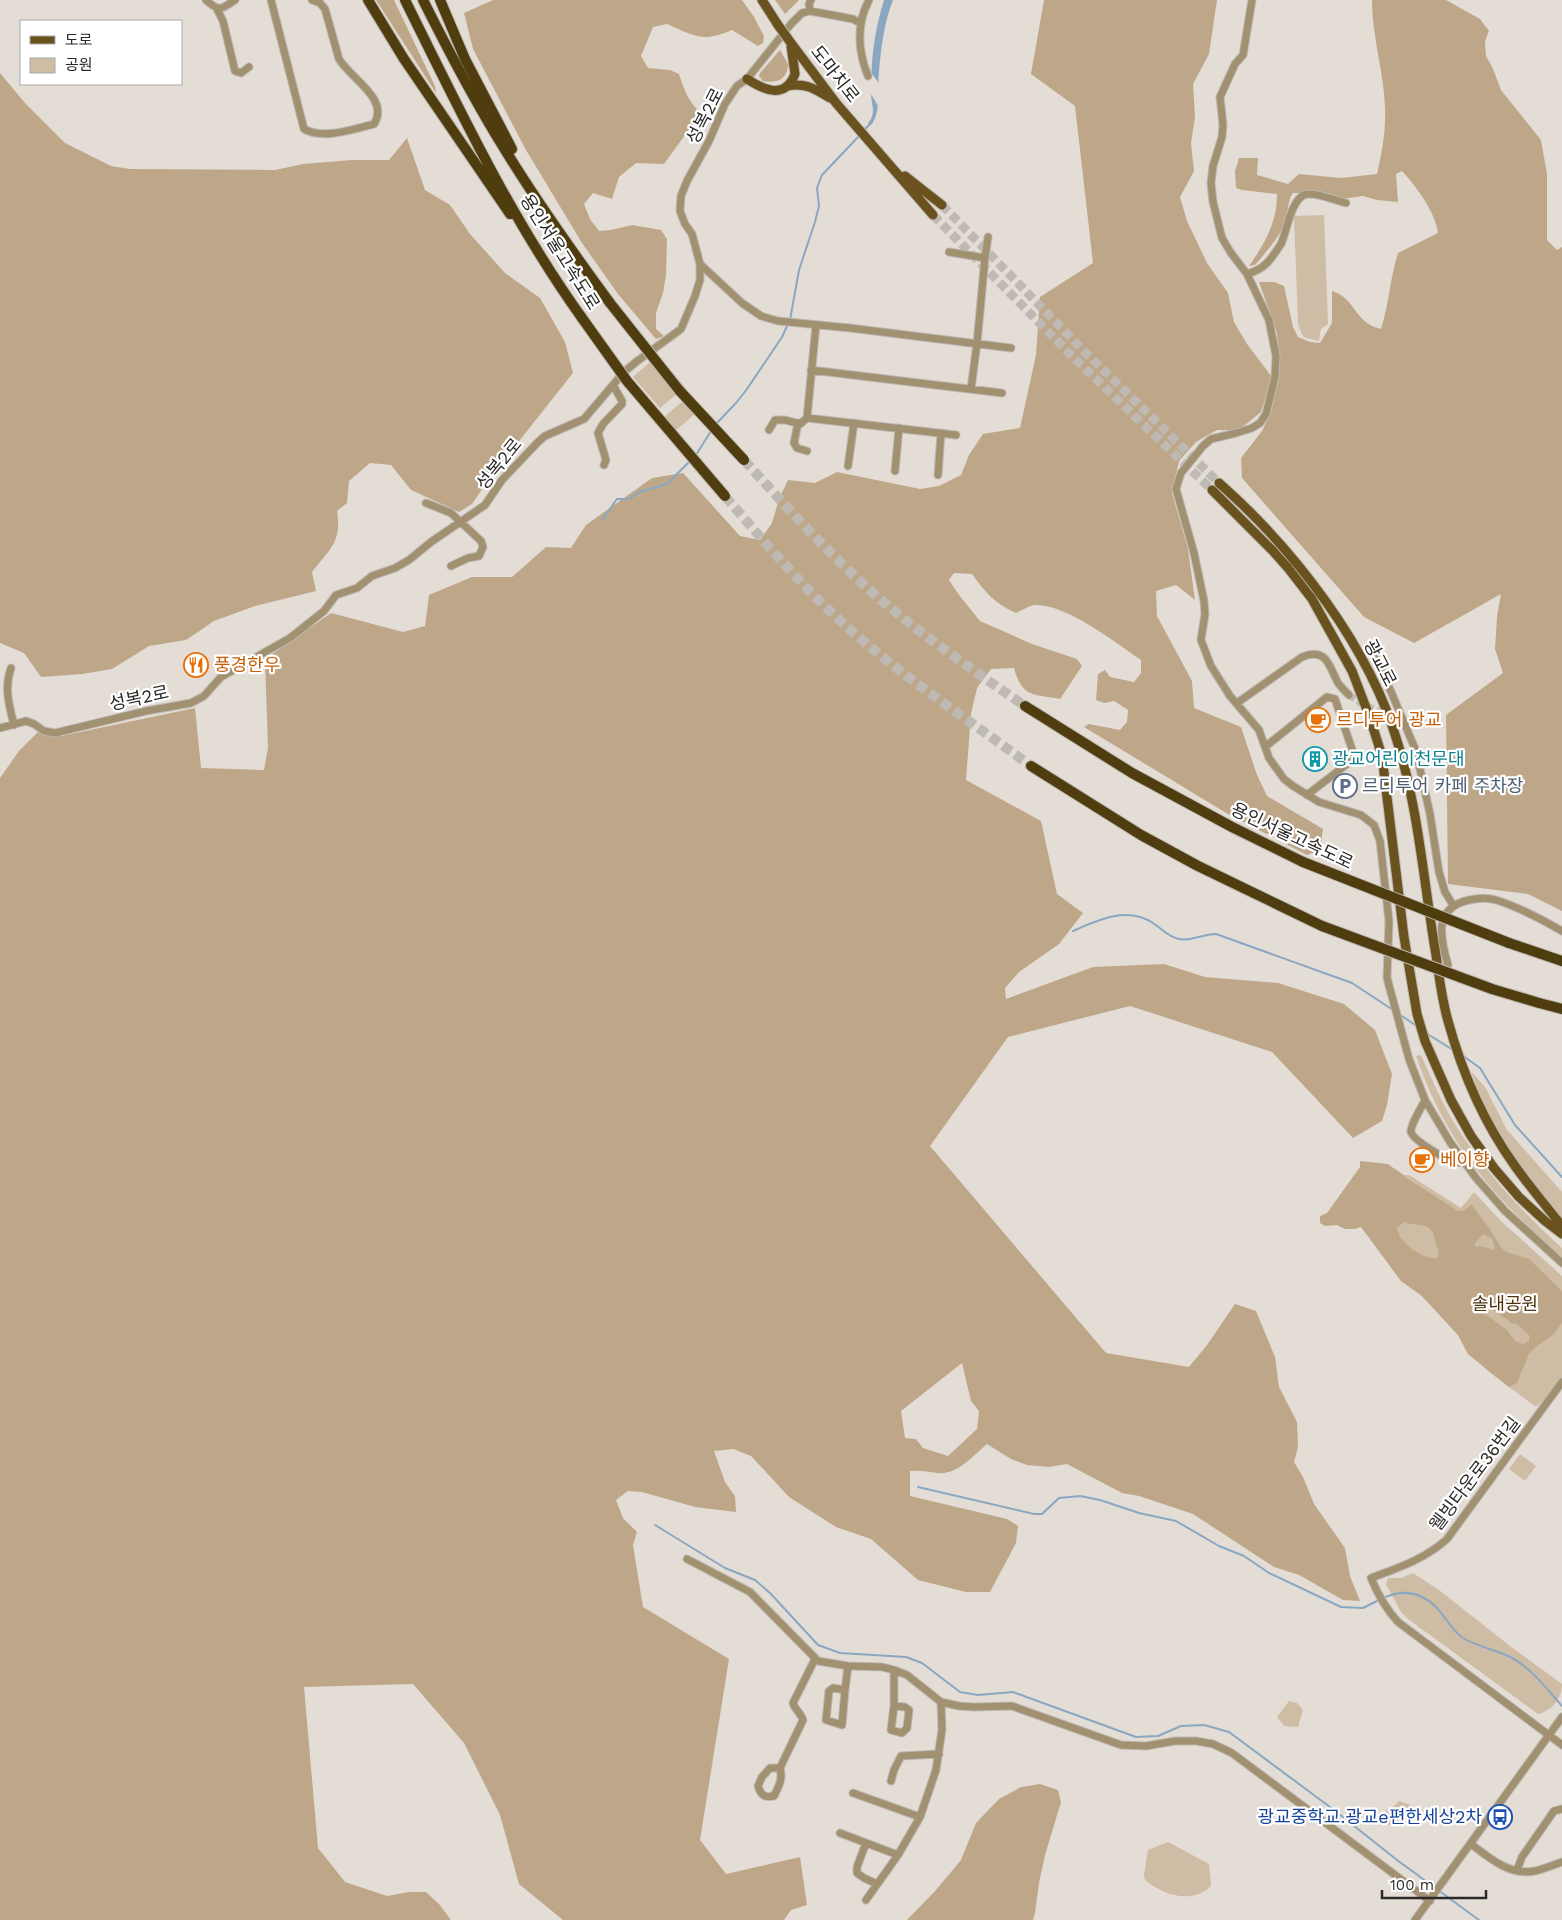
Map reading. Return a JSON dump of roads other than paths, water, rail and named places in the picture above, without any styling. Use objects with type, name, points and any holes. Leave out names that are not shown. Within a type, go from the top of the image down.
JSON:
[{"type":"highway","points":[[368,0],[436,107],[492,190],[532,243]]},
{"type":"highway","name":"용인서울고속도로","points":[[405,0],[459,107],[532,243],[557,283],[637,393],[725,496]]},
{"type":"highway","name":"용인서울고속도로","points":[[422,0],[460,72],[506,152],[561,234],[610,303],[679,390],[744,460]]},
{"type":"highway","points":[[440,0],[465,59],[506,140],[561,234]]},
{"type":"highway","name":"용인서울고속도로","points":[[1025,706],[1132,773],[1232,827],[1304,862],[1509,943],[1562,961]]},
{"type":"highway","points":[[1031,766],[1165,848],[1322,926],[1492,989],[1562,1009]]},
{"type":"main road","name":"도마치로","points":[[762,0],[778,25],[836,103],[889,164]]},
{"type":"main road","points":[[787,86],[795,74],[791,43]]},
{"type":"main road","points":[[747,79],[766,90],[776,91],[798,83],[806,84],[836,103]]},
{"type":"main road","points":[[889,164],[942,205]]},
{"type":"main road","points":[[889,164],[934,215]]},
{"type":"main road","name":"광교로","points":[[1219,482],[1250,512],[1304,573],[1344,629],[1378,692],[1398,743],[1409,789],[1418,834],[1440,984],[1448,1019],[1465,1072],[1497,1138],[1525,1180],[1562,1226]]},
{"type":"main road","name":"광교로","points":[[1212,490],[1272,550],[1312,599],[1345,657],[1362,694],[1382,756],[1386,776],[1404,936],[1417,1014],[1423,1034],[1451,1100],[1471,1136],[1494,1168],[1519,1197],[1562,1234]]},
{"type":"street","points":[[206,0],[217,9],[223,21],[235,71],[241,73],[248,67]]},
{"type":"street","points":[[217,9],[221,9],[235,0]]},
{"type":"street","points":[[271,0],[304,128],[311,133],[328,133],[374,124],[379,117],[378,107],[370,93],[343,66],[339,59],[326,9],[320,3],[312,0]]},
{"type":"street","points":[[811,0],[809,4],[810,10],[853,19],[860,23]]},
{"type":"street","points":[[868,76],[863,65],[860,47],[860,23],[869,0]]},
{"type":"street","points":[[1252,0],[1242,55],[1235,64],[1220,97],[1223,125],[1222,137],[1213,166],[1213,202],[1222,238],[1247,274],[1269,320],[1276,356],[1274,364],[1275,377],[1266,414],[1260,423],[1236,434],[1211,439],[1202,446],[1181,473],[1176,489],[1194,553],[1204,601],[1205,614],[1202,640],[1210,666],[1230,696],[1259,730],[1269,758],[1284,779],[1307,795],[1325,804],[1361,815],[1374,825],[1378,833],[1389,921],[1386,966],[1390,995],[1402,1039],[1425,1100],[1464,1162],[1505,1211],[1562,1263]]},
{"type":"street","name":"성복2로","points":[[0,728],[26,721],[44,731],[55,733],[146,711],[191,703],[204,696],[222,677],[290,638],[324,611],[336,594],[357,588],[372,576],[395,568],[485,505],[502,480],[531,448],[545,436],[584,419],[636,362],[681,329],[696,296],[700,280],[700,264],[692,234],[685,224],[680,211],[681,196],[687,181],[706,148],[725,104],[797,17],[810,10]]},
{"type":"street","points":[[1247,274],[1257,271],[1267,263],[1281,244],[1296,202],[1301,196],[1307,194],[1315,195],[1346,203]]},
{"type":"street","points":[[971,389],[988,237]]},
{"type":"street","points":[[949,252],[985,258]]},
{"type":"street","points":[[700,264],[742,303],[761,316],[778,322],[1012,348]]},
{"type":"street","points":[[770,430],[775,420],[798,423],[804,422],[807,418],[816,325]]},
{"type":"street","points":[[811,370],[1002,394]]},
{"type":"street","points":[[604,465],[606,460],[598,433],[603,424],[622,404],[613,385]]},
{"type":"street","points":[[807,418],[956,435]]},
{"type":"street","points":[[798,423],[794,443],[797,448],[807,451]]},
{"type":"street","points":[[848,466],[854,423]]},
{"type":"street","points":[[895,471],[899,428]]},
{"type":"street","points":[[938,475],[941,433]]},
{"type":"street","points":[[426,503],[451,513],[481,541],[483,547],[479,556],[468,558],[450,566]]},
{"type":"street","points":[[1375,648],[1376,656],[1416,751],[1430,814],[1439,872],[1445,892],[1453,904]]},
{"type":"street","points":[[1237,703],[1302,657],[1310,654],[1327,660],[1338,682],[1349,695]]},
{"type":"street","points":[[11,668],[7,692],[14,725]]},
{"type":"street","points":[[1265,747],[1326,696],[1335,699],[1355,758],[1307,795]]},
{"type":"street","points":[[1448,965],[1441,932],[1444,919],[1453,904],[1475,898],[1495,899],[1562,931]]},
{"type":"street","points":[[1425,1100],[1412,1127],[1415,1139],[1445,1158],[1455,1162],[1464,1162]]},
{"type":"street","name":"웰빙타운로36번길","points":[[1562,1382],[1446,1539],[1432,1551],[1414,1561],[1371,1578],[1386,1608],[1398,1622],[1562,1745]]},
{"type":"street","points":[[686,1559],[750,1592],[818,1661],[848,1666],[882,1667],[894,1670],[907,1675],[941,1702],[974,1707],[988,1705],[1012,1706],[1121,1745],[1146,1746],[1175,1741],[1196,1741],[1213,1744],[1232,1753],[1430,1901]]},
{"type":"street","points":[[780,1768],[803,1720],[802,1715],[794,1707],[793,1703],[815,1659]]},
{"type":"street","points":[[845,1690],[833,1688],[829,1691],[826,1720],[842,1725],[848,1666]]},
{"type":"street","points":[[894,1670],[894,1706]]},
{"type":"street","points":[[866,1900],[898,1855],[920,1817],[936,1770],[939,1754],[942,1730],[941,1702]]},
{"type":"street","points":[[1415,1920],[1562,1718]]},
{"type":"street","points":[[891,1781],[901,1756],[939,1754]]},
{"type":"street","points":[[853,1793],[920,1817]]},
{"type":"street","points":[[1517,1870],[1522,1857],[1554,1811],[1562,1809]]},
{"type":"street","points":[[840,1833],[898,1855]]},
{"type":"street","points":[[866,1843],[857,1867],[858,1873],[860,1876],[877,1884]]},
{"type":"street","points":[[1471,1844],[1496,1862],[1517,1870],[1534,1871],[1562,1862]]},
{"type":"water","points":[[884,0],[893,0],[887,18],[882,45],[877,113],[871,125],[868,123],[873,112],[871,93],[872,58],[875,35]]},
{"type":"waterway","points":[[863,131],[872,122]]},
{"type":"waterway","points":[[790,320],[799,270],[819,206],[817,188],[822,175],[860,135]]},
{"type":"waterway","points":[[715,425],[747,389],[782,337],[788,324]]},
{"type":"waterway","points":[[696,455],[711,431]]},
{"type":"waterway","points":[[602,520],[617,499],[629,499],[640,492],[667,484],[689,462]]},
{"type":"waterway","points":[[1073,931],[1102,919],[1123,915],[1143,918],[1168,935],[1183,940],[1216,934],[1352,983],[1393,1010]]},
{"type":"waterway","points":[[1399,1014],[1418,1027]]},
{"type":"waterway","points":[[1426,1033],[1453,1050]]},
{"type":"waterway","points":[[1462,1055],[1480,1068],[1515,1125],[1562,1177]]},
{"type":"waterway","points":[[918,1487],[1034,1514],[1042,1514],[1059,1498],[1080,1496],[1100,1500],[1139,1513],[1176,1521],[1219,1546],[1244,1556],[1269,1573],[1341,1607],[1363,1608],[1379,1600]]},
{"type":"waterway","points":[[655,1525],[725,1568],[755,1580],[770,1593],[818,1645],[840,1653],[906,1657],[922,1663],[960,1692],[978,1695],[1013,1692],[1136,1737],[1158,1736],[1181,1726],[1204,1725],[1229,1732],[1479,1920]]},
{"type":"waterway","points":[[1383,1598],[1397,1593],[1411,1593],[1424,1598],[1436,1607],[1463,1638],[1506,1655],[1522,1665],[1537,1678],[1562,1706]]},
{"type":"tunnel","points":[[942,205],[1082,349],[1219,483]]},
{"type":"tunnel","points":[[933,215],[1073,357],[1212,490]]},
{"type":"tunnel","points":[[744,460],[816,538],[881,600],[942,648],[1025,706]]},
{"type":"tunnel","points":[[725,496],[805,586],[856,635],[930,693],[1031,766]]},
{"type":"tunnel","points":[[1349,695],[1362,704],[1404,722]]},
{"type":"place","name":"풍경한우","points":[[196,665]]},
{"type":"place","name":"르디투어 광교","points":[[1318,720]]},
{"type":"place","name":"광교어린이천문대","points":[[1315,759]]},
{"type":"place","name":"르디투어 카페 주차장","points":[[1345,786]]},
{"type":"place","name":"베이향","points":[[1422,1160]]},
{"type":"place","name":"광교중학교.광교e편한세상2차","points":[[1500,1817]]},
{"type":"park label","name":"솔내공원","points":[[1505,1304]]}]
